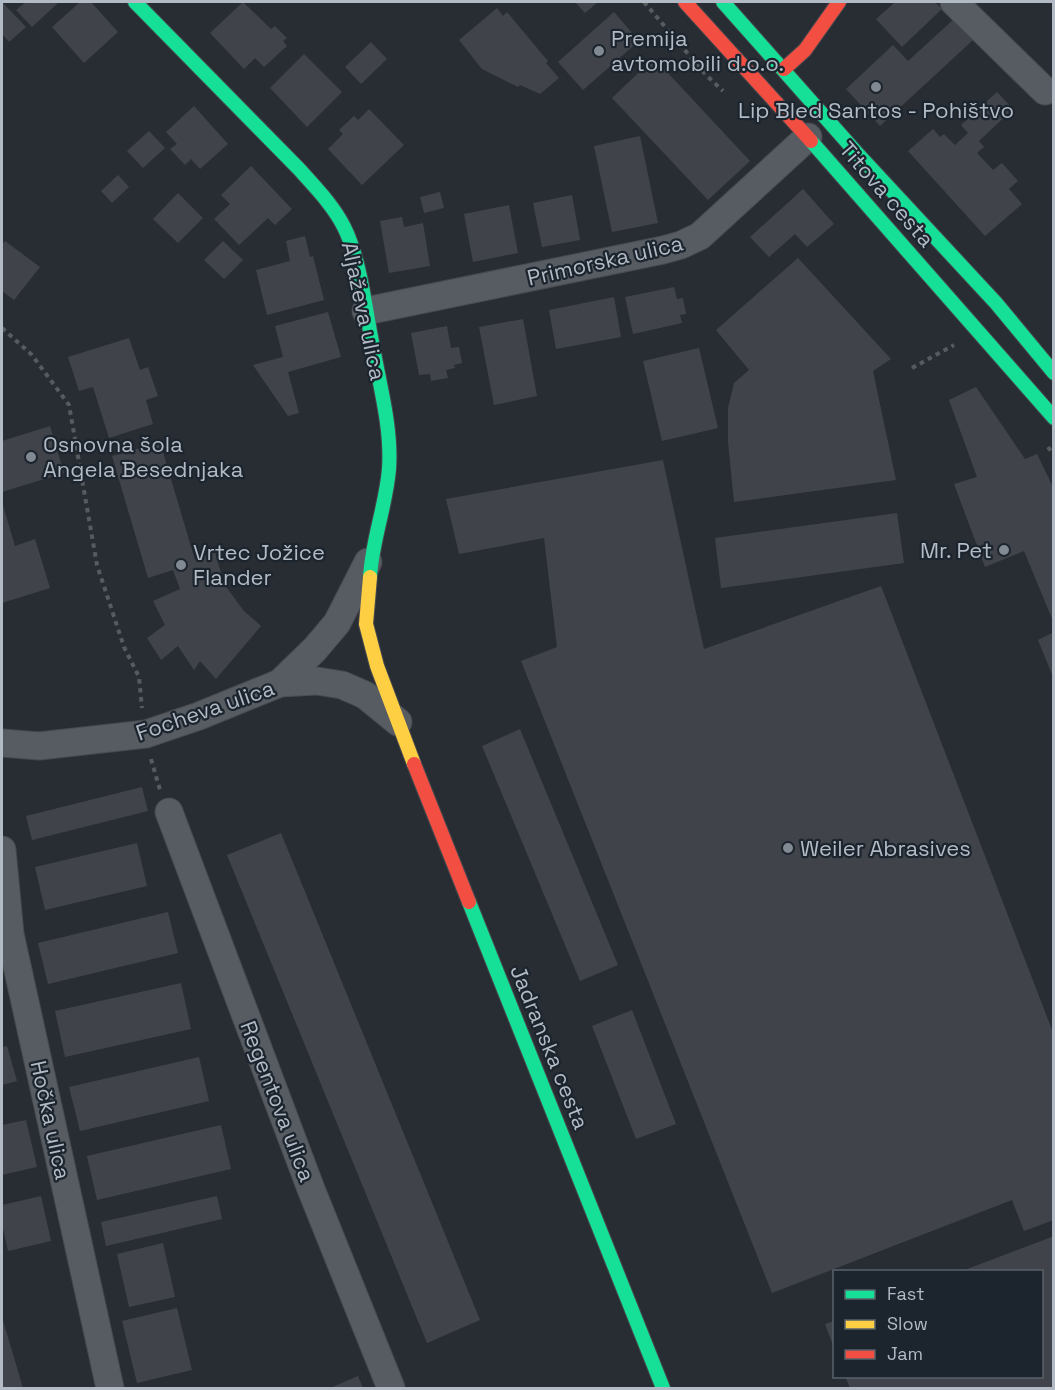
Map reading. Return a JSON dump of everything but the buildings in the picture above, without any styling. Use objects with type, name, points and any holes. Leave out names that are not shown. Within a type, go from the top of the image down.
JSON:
[{"type":"street","name":"Aljaževa ulica","points":[[135,2],[293,162],[326,198],[344,227],[355,259],[387,419],[389,467],[384,507],[371,557],[366,624],[377,666],[398,722]]},
{"type":"street","name":"Titova cesta","points":[[685,2],[808,137],[1053,418]]},
{"type":"street","name":"Titova cesta","points":[[723,2],[855,151],[996,303],[1053,373]]},
{"type":"street","points":[[784,69],[805,50],[839,2]]},
{"type":"street","points":[[954,2],[1045,91]]},
{"type":"street","name":"Primorska ulica","points":[[366,311],[681,245],[700,236],[808,137]]},
{"type":"street","name":"Aljaževa ulica","points":[[280,683],[315,649],[337,623],[371,557]]},
{"type":"street","name":"Focheva ulica","points":[[2,743],[39,746],[146,734],[199,716],[280,683],[317,681],[342,685],[365,695],[398,722]]},
{"type":"street","name":"Jadranska cesta","points":[[398,722],[663,1389]]},
{"type":"street","name":"Regentova ulica","points":[[169,812],[311,1189],[391,1389]]},
{"type":"street","name":"Hočka ulica","points":[[2,850],[10,934],[110,1389]]},
{"type":"path","points":[[2,328],[32,354],[69,405],[97,565],[124,647],[139,677],[143,719]]},
{"type":"path","points":[[912,368],[954,345]]},
{"type":"path","points":[[150,756],[169,812]]},
{"type":"traffic: fast","points":[[135,2],[299,169],[335,211],[350,240],[361,283],[389,437],[389,469],[370,577]]},
{"type":"traffic: fast","points":[[723,2],[855,151],[996,303],[1054,373]]},
{"type":"traffic: fast","points":[[811,141],[1054,418]]},
{"type":"traffic: fast","points":[[469,902],[663,1388]]},
{"type":"traffic: slow","points":[[370,577],[366,624],[377,666],[414,764]]},
{"type":"traffic: jam","points":[[685,2],[811,141]]},
{"type":"traffic: jam","points":[[784,69],[805,50],[839,2]]},
{"type":"traffic: jam","points":[[414,764],[469,902]]},
{"type":"place","name":"Premija avtomobili d.o.o.","points":[[599,51]]},
{"type":"place","name":"Lip Bled Santos - Pohištvo","points":[[876,87]]},
{"type":"place","name":"Osnovna šola Angela Besednjaka","points":[[31,457]]},
{"type":"place","name":"Mr. Pet","points":[[1004,550]]},
{"type":"place","name":"Vrtec Jožice Flander","points":[[181,565]]},
{"type":"place","name":"Weiler Abrasives","points":[[788,848]]}]
